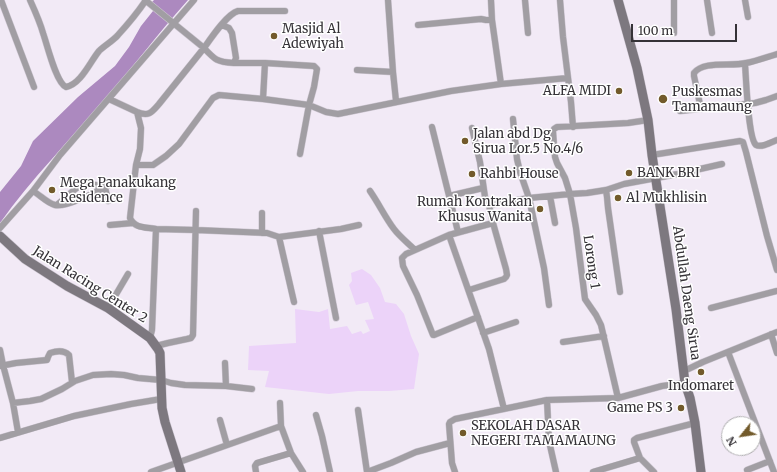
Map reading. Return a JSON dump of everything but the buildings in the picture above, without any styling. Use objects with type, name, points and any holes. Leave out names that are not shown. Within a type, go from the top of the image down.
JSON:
[{"type":"main road","name":"Abdullah Daeng Sirua","points":[[619,0],[637,68],[648,120],[684,371],[695,423],[701,472]]},
{"type":"main road","name":"Jalan Racing Center 2","points":[[0,236],[25,259],[67,286],[108,308],[150,338],[156,346]]},
{"type":"main road","points":[[156,346],[160,353],[162,408],[179,468]]},
{"type":"street","points":[[1,0],[34,87]]},
{"type":"street","points":[[30,0],[43,32],[55,70],[62,85],[65,87],[74,84],[100,50],[118,35],[146,1],[174,22],[204,48],[213,58],[219,61],[234,63],[314,66],[317,71],[300,154]]},
{"type":"street","points":[[0,228],[33,190],[60,155],[194,0]]},
{"type":"street","points":[[388,0],[396,102]]},
{"type":"street","points":[[491,0],[492,20],[501,84]]},
{"type":"street","points":[[525,0],[528,32]]},
{"type":"street","points":[[560,0],[573,127]]},
{"type":"street","points":[[674,0],[674,33]]},
{"type":"street","points":[[707,0],[712,33]]},
{"type":"street","points":[[745,0],[748,17]]},
{"type":"street","points":[[109,99],[147,115],[152,112],[179,80],[233,13],[238,11],[285,11]]},
{"type":"street","points":[[418,25],[481,19],[492,20]]},
{"type":"street","points":[[222,25],[229,28],[232,33],[236,58],[234,63]]},
{"type":"street","points":[[701,109],[694,76],[695,71],[708,65],[745,64],[777,54]]},
{"type":"street","points":[[263,99],[265,63]]},
{"type":"street","points":[[745,64],[747,103],[754,142],[760,146],[777,140]]},
{"type":"street","points":[[357,70],[393,72]]},
{"type":"street","points":[[136,165],[153,165],[166,156],[179,144],[216,96],[263,99],[309,105],[326,112],[338,114],[451,91],[501,84],[568,78]]},
{"type":"street","points":[[680,111],[747,103],[766,100],[777,96]]},
{"type":"street","points":[[138,112],[141,128],[140,149],[136,165],[130,218],[133,223],[138,226],[156,229],[262,233],[279,237],[341,229],[358,225]]},
{"type":"street","points":[[513,119],[520,172],[529,198],[544,268],[549,306]]},
{"type":"street","name":"Lorong 1","points":[[618,398],[601,324],[585,299],[570,194],[565,178],[555,157],[553,131],[557,127],[628,123],[648,120]]},
{"type":"street","points":[[432,127],[458,232]]},
{"type":"street","points":[[469,290],[504,279],[507,275],[492,223],[489,205],[483,188],[480,162],[472,128]]},
{"type":"street","points":[[652,155],[740,141],[743,142],[777,270]]},
{"type":"street","points":[[489,205],[529,198],[606,190],[624,184],[722,164]]},
{"type":"street","points":[[56,205],[79,186],[94,184],[108,185]]},
{"type":"street","points":[[33,190],[52,204],[56,205],[68,203],[108,185]]},
{"type":"street","points":[[108,185],[108,201]]},
{"type":"street","points":[[449,196],[483,188]]},
{"type":"street","points":[[606,190],[620,292]]},
{"type":"street","points":[[370,191],[393,228],[415,250]]},
{"type":"street","points":[[550,196],[555,224]]},
{"type":"street","points":[[156,346],[168,342],[191,338],[193,334],[196,211]]},
{"type":"street","points":[[262,213],[262,233]]},
{"type":"street","points":[[110,225],[133,223]]},
{"type":"street","points":[[478,317],[434,335],[432,334],[420,302],[408,278],[402,258],[406,254],[448,235],[492,223]]},
{"type":"street","points":[[150,338],[152,330],[156,229]]},
{"type":"street","points":[[319,231],[336,318]]},
{"type":"street","points":[[448,235],[489,349],[504,409]]},
{"type":"street","points":[[279,237],[294,302]]},
{"type":"street","points":[[108,308],[128,274]]},
{"type":"street","points":[[711,308],[777,291]]},
{"type":"street","points":[[483,333],[516,322]]},
{"type":"street","points":[[684,371],[774,333],[777,353]]},
{"type":"street","points":[[563,342],[604,336]]},
{"type":"street","points":[[0,350],[1,365],[14,403],[18,432]]},
{"type":"street","points":[[1,365],[44,360],[48,359],[50,353],[62,351],[69,355],[72,382]]},
{"type":"street","points":[[728,352],[774,472]]},
{"type":"street","points":[[225,363],[226,386]]},
{"type":"street","points":[[14,403],[41,399],[62,389],[72,382],[87,376],[110,374],[161,380],[185,385],[226,386],[252,389]]},
{"type":"street","points":[[455,472],[452,463],[448,424],[453,419],[547,400],[618,398],[662,386],[686,382]]},
{"type":"street","points":[[0,438],[74,416],[161,399]]},
{"type":"street","points":[[547,400],[549,441],[556,472]]},
{"type":"street","points":[[280,403],[280,426],[291,453],[303,472]]},
{"type":"street","points":[[358,410],[367,472],[416,452],[450,443]]},
{"type":"street","points":[[316,415],[330,472]]},
{"type":"street","points":[[220,420],[227,445]]},
{"type":"street","points":[[654,472],[640,458],[634,442],[635,439],[695,423]]},
{"type":"street","points":[[151,472],[179,468],[227,445],[280,426]]},
{"type":"street","points":[[256,472],[255,466],[257,463],[291,453]]},
{"type":"street","points":[[593,472],[640,458]]},
{"type":"street","points":[[747,470],[770,461]]},
{"type":"shaded area","points":[[154,0],[188,0],[105,100],[37,176],[0,223],[0,192],[21,166],[33,141],[78,97],[115,66],[129,47],[141,26],[157,6],[152,2]]},
{"type":"shaded area","points":[[362,269],[371,275],[380,288],[385,302],[396,304],[404,314],[419,354],[414,389],[358,391],[329,394],[265,387],[269,371],[248,370],[249,346],[296,343],[295,309],[319,312],[328,309],[330,329],[347,326],[352,334],[361,331],[363,334],[370,331],[365,320],[374,319],[368,302],[356,305],[349,285],[352,281],[351,273]]},
{"type":"place","name":"Masjid Al Adewiyah","points":[[274,36]]},
{"type":"place","name":"ALFA MIDI","points":[[619,91]]},
{"type":"place","name":"Puskesmas Tamamaung","points":[[663,99]]},
{"type":"place","name":"Jalan abd Dg Sirua Lor.5 No.4/6","points":[[465,141]]},
{"type":"place","name":"BANK BRI","points":[[629,173]]},
{"type":"place","name":"Rahbi House","points":[[472,174]]},
{"type":"place","name":"Mega Panakukang Residence","points":[[52,190]]},
{"type":"place","name":"Al Mukhlisin","points":[[618,198]]},
{"type":"place","name":"Rumah Kontrakan Khusus Wanita","points":[[540,209]]},
{"type":"place","name":"Indomaret","points":[[701,372]]},
{"type":"place","name":"Game PS 3","points":[[681,408]]},
{"type":"place","name":"SEKOLAH DASAR NEGERI TAMAMAUNG","points":[[463,433]]}]
